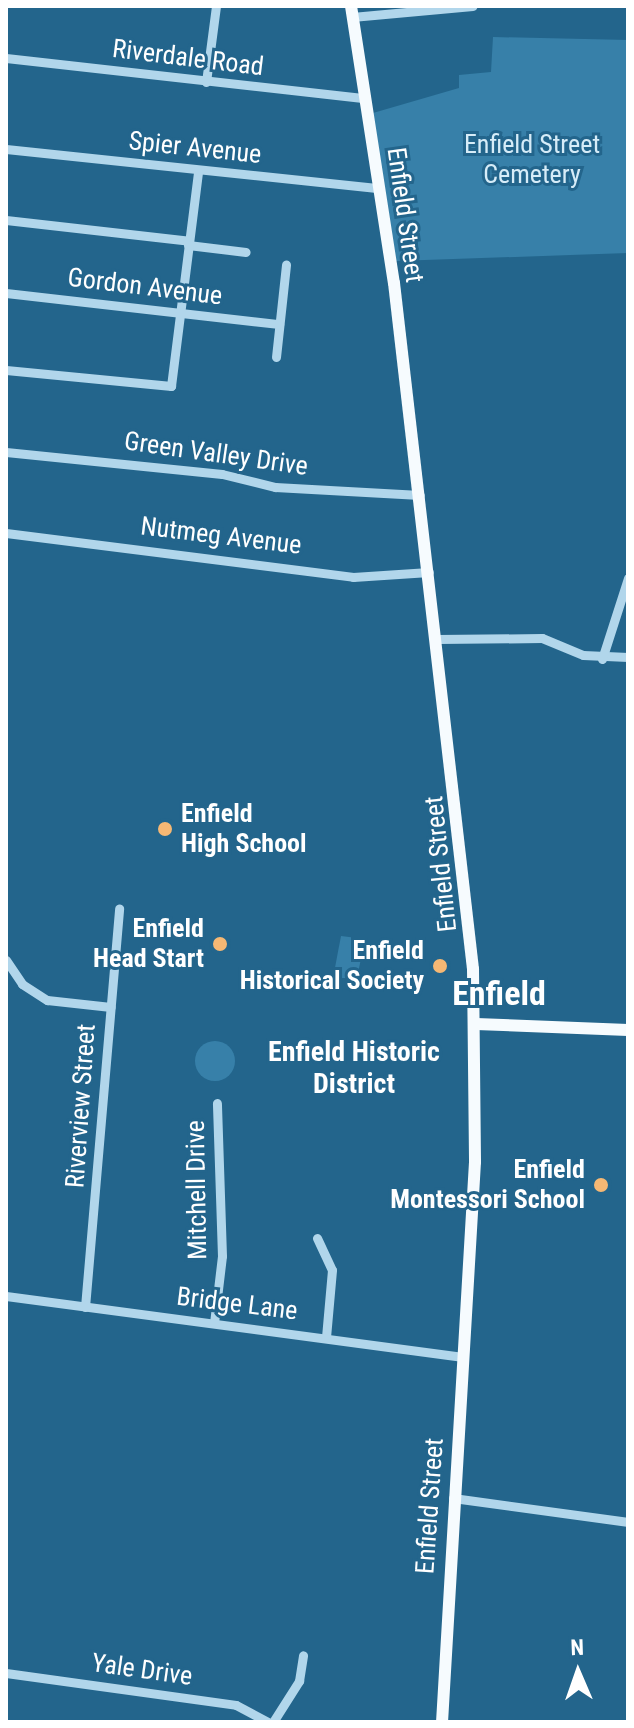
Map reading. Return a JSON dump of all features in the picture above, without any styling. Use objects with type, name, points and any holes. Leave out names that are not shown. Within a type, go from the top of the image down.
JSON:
[{"type":"main road","name":"Enfield Street","points":[[351,11],[379,188],[420,495],[476,1024],[463,1357],[442,1722]]},
{"type":"main road","points":[[476,1024],[628,1030]]},
{"type":"street","points":[[206,82],[216,6]]},
{"type":"street","points":[[351,11],[473,6]]},
{"type":"street","name":"Riverdale Road","points":[[6,58],[365,98]]},
{"type":"street","name":"Spier Avenue","points":[[6,149],[198,172],[379,188]]},
{"type":"street","points":[[6,370],[171,386],[198,172]]},
{"type":"street","points":[[6,220],[246,252]]},
{"type":"street","points":[[276,357],[286,265]]},
{"type":"street","name":"Gordon Avenue","points":[[6,293],[279,324]]},
{"type":"street","name":"Green Valley Drive","points":[[6,452],[79,455],[275,487],[420,495]]},
{"type":"street","name":"Nutmeg Avenue","points":[[6,533],[353,577],[429,572]]},
{"type":"street","points":[[602,659],[628,578]]},
{"type":"street","points":[[437,639],[542,638],[602,659],[628,657]]},
{"type":"street","name":"Riverview Street","points":[[85,1307],[119,908]]},
{"type":"street","points":[[6,960],[22,984],[47,1000],[111,1007]]},
{"type":"street","name":"Mitchell Drive","points":[[214,1323],[222,1256],[217,1103]]},
{"type":"street","points":[[317,1238],[332,1270],[326,1337]]},
{"type":"street","name":"Bridge Lane","points":[[6,1296],[463,1357]]},
{"type":"street","points":[[453,1498],[628,1522]]},
{"type":"street","points":[[271,1722],[299,1681],[303,1655]]},
{"type":"street","name":"Yale Drive","points":[[6,1673],[236,1705],[271,1722]]},
{"type":"green space","name":"Enfield Street Cemetery","points":[[493,37],[628,40],[628,253],[396,261],[373,113],[459,88],[459,75],[491,72]]},
{"type":"green space","points":[[341,936],[365,939],[357,978],[333,978]]},
{"type":"green space","points":[[215,1041],[229,1047],[235,1061],[229,1075],[215,1081],[201,1075],[195,1061],[201,1047]]},
{"type":"place","name":"Enfield High School","points":[[165,829]]},
{"type":"place","name":"Enfield Head Start","points":[[220,944]]},
{"type":"place","name":"Enfield Historical Society","points":[[440,966]]},
{"type":"place","name":"Enfield Montessori School","points":[[601,1185]]},
{"type":"district","name":"Enfield","points":[[499,994]]},
{"type":"district","name":"Enfield Historic District","points":[[354,1068]]}]
